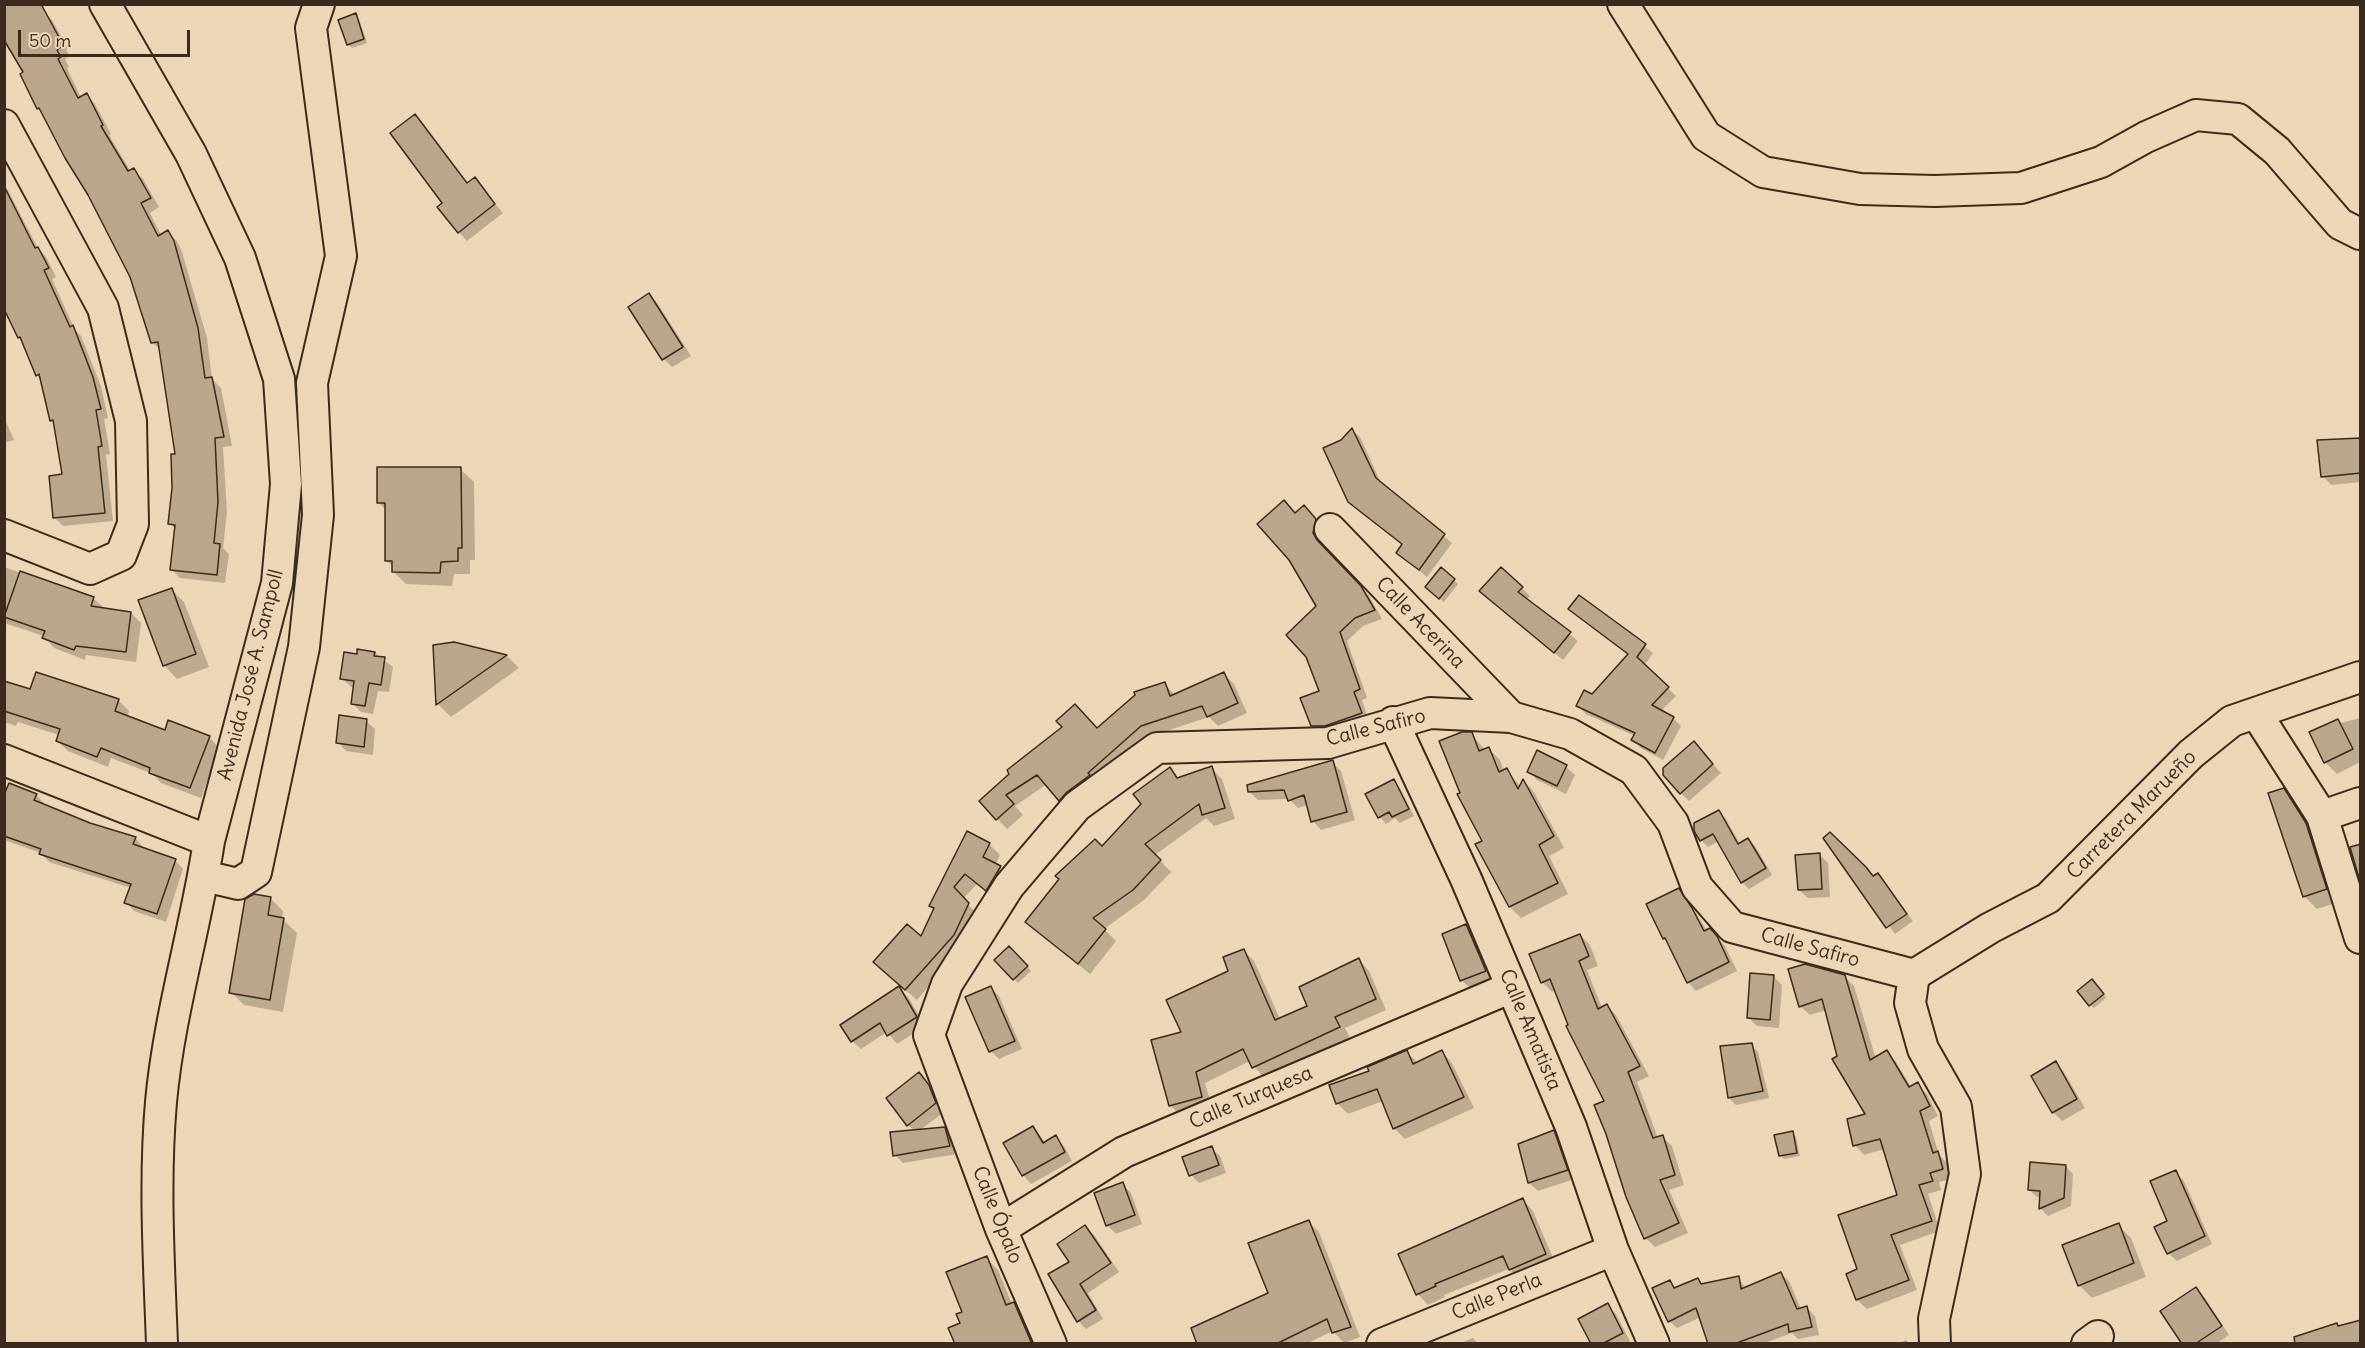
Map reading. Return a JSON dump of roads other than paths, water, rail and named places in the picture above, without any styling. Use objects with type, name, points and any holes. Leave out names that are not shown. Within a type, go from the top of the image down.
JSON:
[{"type":"street","name":"Avenida José A. Sampoll","points":[[105,4],[191,154],[240,258],[279,379],[286,484],[277,584],[209,841],[204,876],[173,1020],[161,1100],[157,1172],[162,1344]]},
{"type":"street","points":[[204,876],[238,884],[256,872],[304,647],[318,515],[312,383],[341,256],[311,28],[319,4]]},
{"type":"street","points":[[1623,4],[1706,136],[1763,172],[1860,189],[1935,191],[2021,188],[2101,162],[2146,137],[2196,115],[2238,119],[2277,151],[2340,224],[2361,234]]},
{"type":"street","points":[[4,124],[103,308],[131,421],[133,524],[121,555],[90,569],[4,535]]},
{"type":"street","points":[[279,379],[312,383]]},
{"type":"street","name":"Calle Acerina","points":[[1330,529],[1511,717]]},
{"type":"street","name":"Carretera Marueño","points":[[1914,975],[1990,928],[2048,898],[2191,754],[2232,721],[2361,677]]},
{"type":"street","name":"Calle Safiro","points":[[947,1084],[929,1035],[947,984],[1008,886],[1077,806],[1157,748],[1328,743],[1393,722],[1430,713],[1511,717],[1570,734],[1634,770],[1673,823],[1697,887],[1732,927],[1914,975]]},
{"type":"street","points":[[2256,713],[2322,816],[2361,938]]},
{"type":"street","name":"Calle Amatista","points":[[1393,722],[1466,879],[1571,1127],[1613,1250],[1654,1344]]},
{"type":"street","points":[[4,760],[209,841]]},
{"type":"street","points":[[2322,816],[2361,803]]},
{"type":"street","points":[[1914,975],[1910,1003],[1923,1049],[1956,1107],[1965,1174],[1934,1319],[1935,1344]]},
{"type":"street","name":"Calle Turquesa","points":[[1001,1229],[1124,1152],[1512,987]]},
{"type":"street","name":"Calle Ópalo","points":[[947,1084],[1001,1229],[1051,1344]]},
{"type":"street","name":"Calle Perla","points":[[1382,1344],[1613,1250]]}]
